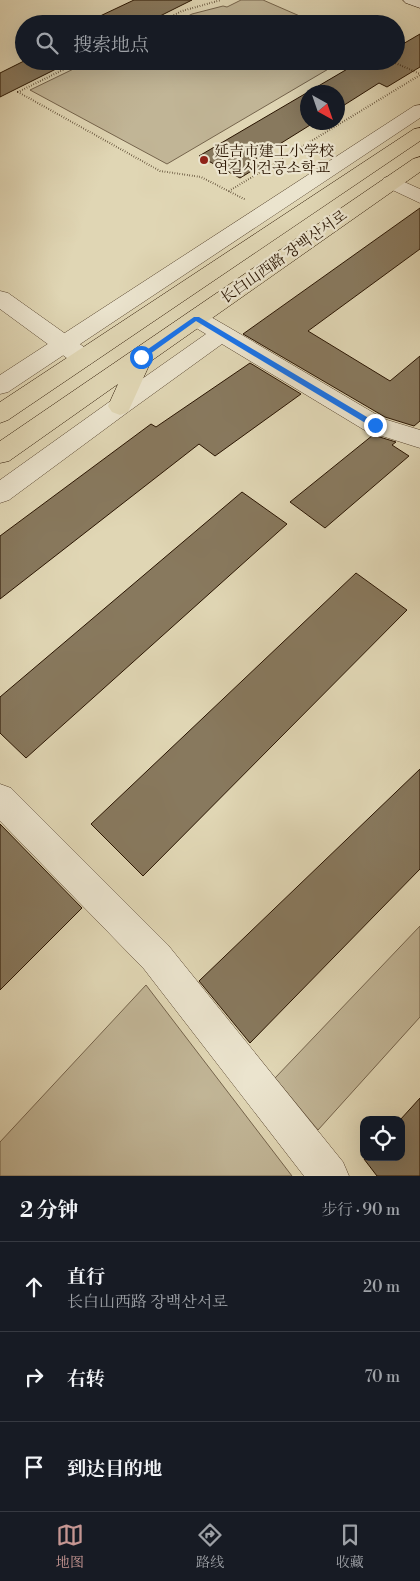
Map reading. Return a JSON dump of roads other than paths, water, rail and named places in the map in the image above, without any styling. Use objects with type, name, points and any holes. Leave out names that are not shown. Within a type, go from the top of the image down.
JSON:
[{"type":"main road","name":"长白山西路 장백산서로","points":[[0,414],[420,133]]},
{"type":"main road","name":"长白山西路 장백산서로","points":[[0,454],[420,163]]},
{"type":"main road","points":[[120,406],[141,357]]},
{"type":"street","points":[[411,0],[420,3]]},
{"type":"street","points":[[0,386],[420,110]]},
{"type":"street","points":[[391,182],[420,197]]},
{"type":"street","points":[[0,298],[83,358]]},
{"type":"street","points":[[196,318],[375,425],[420,439]]},
{"type":"street","points":[[0,493],[222,334]]},
{"type":"street","points":[[0,799],[156,957],[329,1176]]},
{"type":"place","name":"延吉市建工小学校 연길시건공소학교","points":[[204,160]]}]
